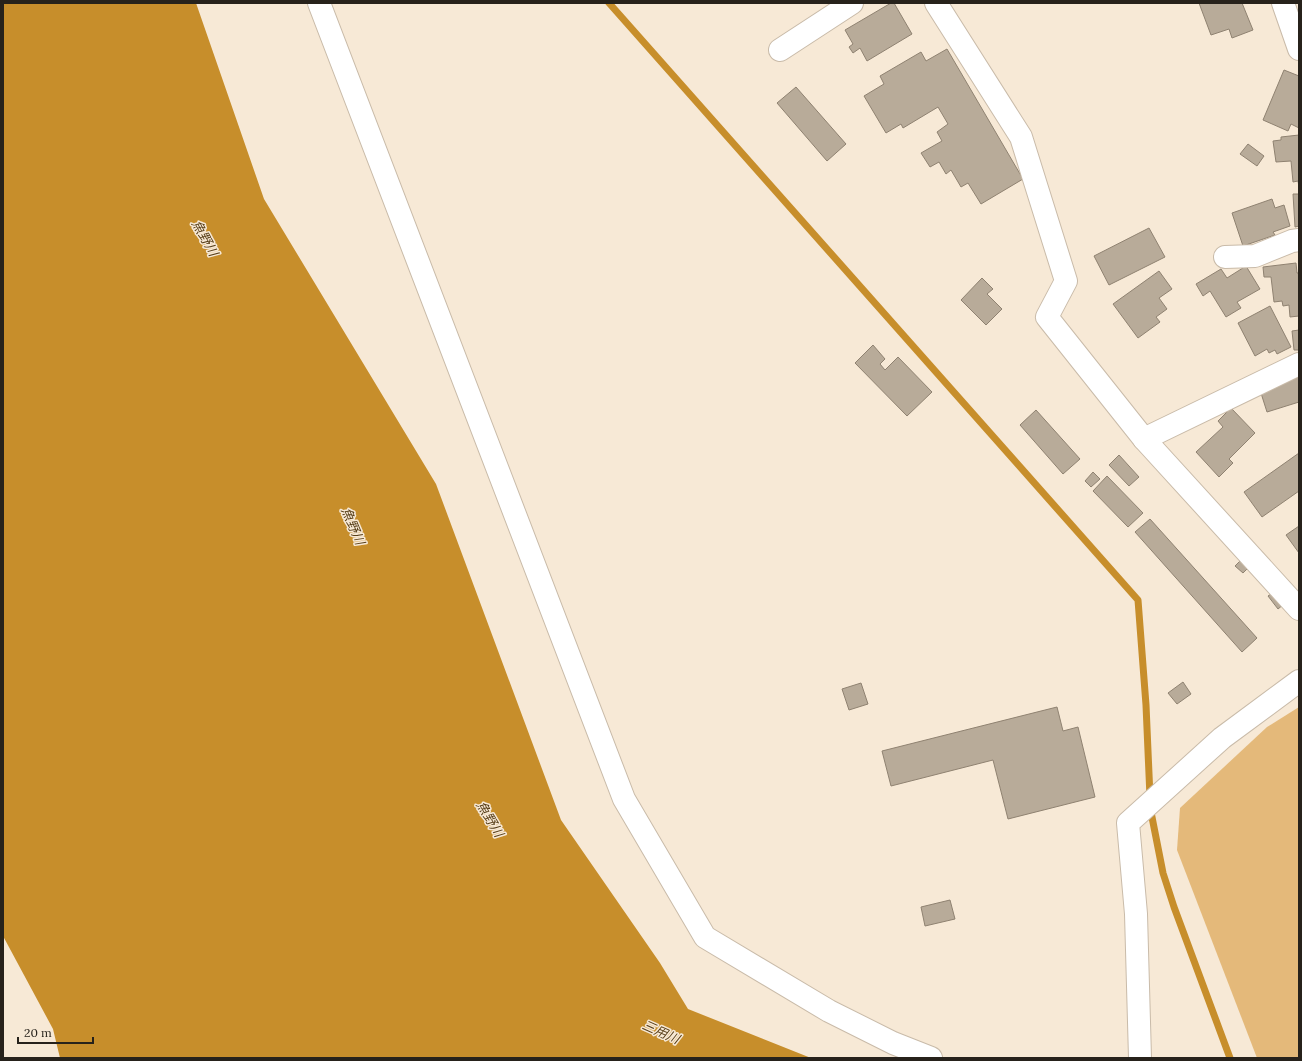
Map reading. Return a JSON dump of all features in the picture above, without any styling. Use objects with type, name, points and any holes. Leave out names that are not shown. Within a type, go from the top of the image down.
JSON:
[{"type":"street","points":[[319,3],[622,792],[632,813],[705,936],[829,1011],[893,1043],[931,1058]]},
{"type":"street","points":[[780,50],[852,3]]},
{"type":"street","points":[[936,3],[1021,137],[1066,281],[1047,317],[1144,439],[1299,609]]},
{"type":"street","points":[[1283,3],[1299,49]]},
{"type":"street","points":[[1225,257],[1255,256],[1292,241],[1299,240]]},
{"type":"street","points":[[1144,439],[1299,364]]},
{"type":"street","points":[[1140,1058],[1136,914],[1128,823],[1222,738],[1299,681]]},
{"type":"shaded area","points":[[1299,707],[1299,1058],[1257,1058],[1177,850],[1180,808],[1267,727]]},
{"type":"water","points":[[3,3],[196,3],[264,199],[436,484],[561,820],[660,963],[688,1009],[811,1058],[60,1058],[53,1029],[3,936]]},
{"type":"building","points":[[891,3],[894,3],[912,34],[867,61],[860,48],[853,53],[849,47],[853,44],[845,30]]},
{"type":"building","points":[[1199,3],[1242,3],[1253,30],[1232,38],[1229,29],[1211,35]]},
{"type":"building","points":[[947,49],[1023,179],[981,204],[968,183],[961,187],[951,170],[946,174],[939,162],[930,167],[921,153],[942,141],[937,132],[948,124],[938,107],[903,128],[901,124],[886,133],[864,96],[884,84],[880,76],[921,52],[926,61]]},
{"type":"building","points":[[1284,70],[1299,76],[1299,128],[1291,124],[1288,131],[1263,120]]},
{"type":"building","points":[[796,87],[846,144],[827,161],[777,103]]},
{"type":"building","points":[[1299,135],[1299,187],[1298,181],[1293,182],[1291,161],[1276,162],[1273,141],[1281,140],[1281,137]]},
{"type":"building","points":[[1248,144],[1264,156],[1257,166],[1240,154]]},
{"type":"building","points":[[1293,194],[1299,194],[1299,226],[1295,227]]},
{"type":"building","points":[[1272,199],[1275,208],[1284,205],[1290,226],[1273,232],[1275,235],[1243,246],[1232,213]]},
{"type":"building","points":[[1149,228],[1165,257],[1109,285],[1094,256]]},
{"type":"building","points":[[1296,263],[1297,273],[1299,273],[1299,316],[1290,317],[1289,305],[1283,306],[1282,301],[1274,302],[1271,277],[1264,277],[1263,267]]},
{"type":"building","points":[[1246,266],[1260,289],[1237,302],[1241,308],[1226,317],[1210,291],[1203,296],[1196,284],[1221,269],[1227,278]]},
{"type":"building","points":[[1159,271],[1172,289],[1159,298],[1167,309],[1156,317],[1160,322],[1138,338],[1113,304]]},
{"type":"building","points":[[982,278],[993,289],[987,294],[1002,309],[986,325],[961,300]]},
{"type":"building","points":[[1270,306],[1291,347],[1277,354],[1275,350],[1269,353],[1267,349],[1255,356],[1238,323]]},
{"type":"building","points":[[1299,330],[1299,350],[1294,350],[1292,331]]},
{"type":"building","points":[[873,345],[885,359],[880,364],[885,370],[898,357],[932,392],[907,416],[855,363]]},
{"type":"building","points":[[1299,377],[1299,402],[1267,412],[1260,390]]},
{"type":"building","points":[[1231,408],[1255,433],[1229,459],[1233,463],[1219,477],[1196,452],[1223,427],[1218,421]]},
{"type":"building","points":[[1036,410],[1080,459],[1063,474],[1020,425]]},
{"type":"building","points":[[1299,453],[1299,491],[1262,517],[1244,492]]},
{"type":"building","points":[[1119,455],[1139,477],[1129,486],[1109,465]]},
{"type":"building","points":[[1093,472],[1100,479],[1091,487],[1085,481]]},
{"type":"building","points":[[1107,476],[1143,513],[1128,527],[1093,491]]},
{"type":"building","points":[[1150,519],[1257,638],[1242,652],[1135,532]]},
{"type":"building","points":[[1299,526],[1299,553],[1286,535]]},
{"type":"building","points":[[1244,557],[1252,564],[1243,573],[1235,566]]},
{"type":"building","points":[[1275,591],[1284,604],[1278,609],[1268,596]]},
{"type":"building","points":[[1183,682],[1191,694],[1177,704],[1168,693]]},
{"type":"building","points":[[861,683],[868,704],[849,710],[842,689]]},
{"type":"building","points":[[1057,707],[1063,731],[1078,727],[1095,797],[1008,819],[993,760],[891,786],[882,751]]},
{"type":"building","points":[[950,900],[955,919],[925,926],[921,907]]},
{"type":"waterway","points":[[609,3],[1138,600],[1146,705],[1150,797]]},
{"type":"waterway","points":[[1150,807],[1163,873],[1174,907],[1230,1058]]},
{"type":"water label","name":"魚野川","points":[[205,238]]},
{"type":"water label","name":"魚野川","points":[[353,526]]},
{"type":"water label","name":"魚野川","points":[[490,819]]},
{"type":"water label","name":"三用川","points":[[661,1032]]}]
